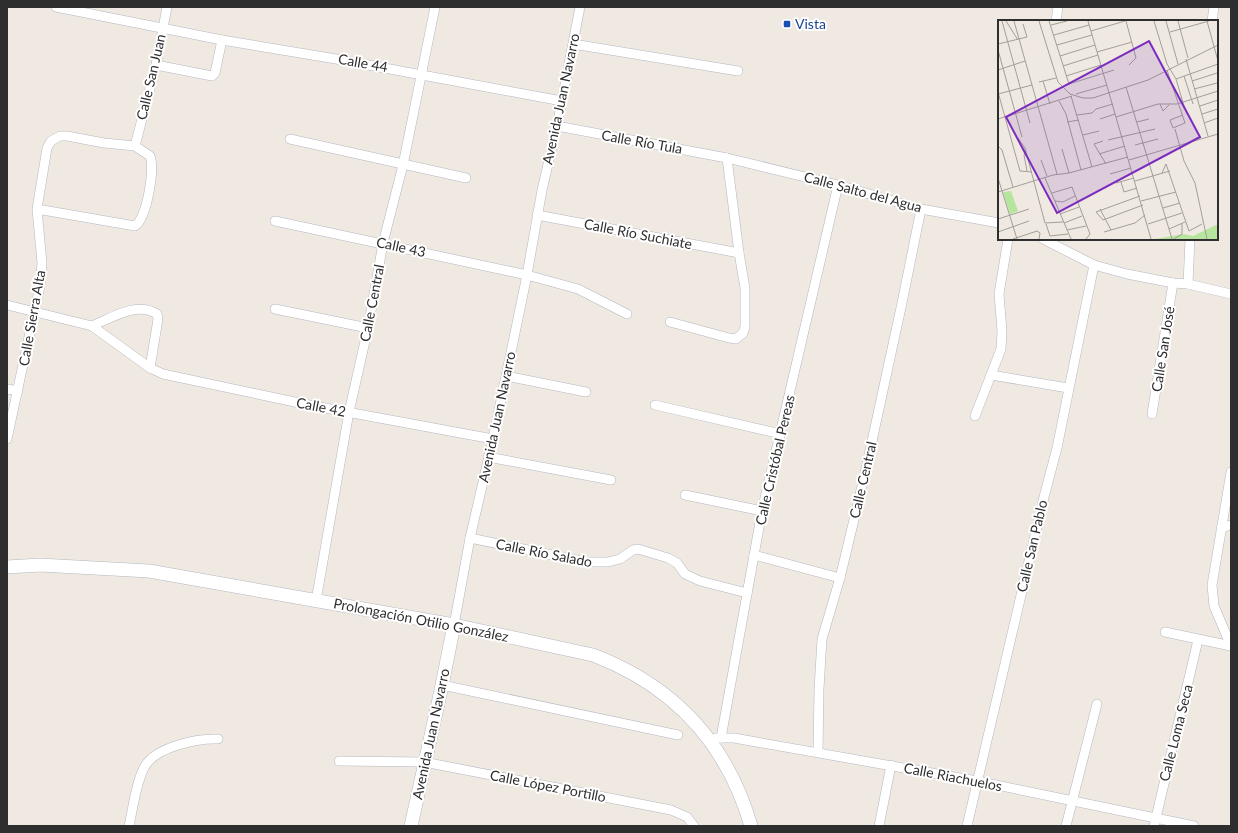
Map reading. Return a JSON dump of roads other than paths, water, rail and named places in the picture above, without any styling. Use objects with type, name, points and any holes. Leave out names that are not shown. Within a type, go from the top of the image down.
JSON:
[{"type":"main road","name":"Prolongación Otilio González","points":[[7,567],[40,565],[149,571],[205,579],[316,601],[454,625],[576,650],[613,662],[649,683],[715,738],[744,801],[751,826]]},
{"type":"main road","name":"Avenida Juan Navarro","points":[[411,826],[454,625]]},
{"type":"street","name":"Calle 44","points":[[56,7],[222,40],[422,74],[562,100]]},
{"type":"street","name":"Calle San Juan","points":[[135,146],[156,65],[167,7]]},
{"type":"street","name":"Calle Central","points":[[316,601],[349,412],[368,328],[383,243],[403,165],[435,7]]},
{"type":"street","name":"Avenida Juan Navarro","points":[[454,625],[470,538],[493,439],[538,215],[558,126],[580,7]]},
{"type":"street","points":[[1056,20],[1058,7]]},
{"type":"street","points":[[1212,20],[1214,7]]},
{"type":"street","points":[[156,65],[212,76],[215,73],[222,40]]},
{"type":"street","points":[[573,44],[738,71]]},
{"type":"street","name":"Calle Río Tula","points":[[558,126],[728,158]]},
{"type":"street","name":"Calle Sierra Alta","points":[[7,439],[36,311],[42,263],[37,209],[47,148],[55,138],[67,136],[104,143],[135,146]]},
{"type":"street","points":[[290,140],[466,178]]},
{"type":"street","points":[[37,209],[122,225],[135,226],[141,220],[153,170],[150,156],[135,146]]},
{"type":"street","points":[[670,322],[736,339],[740,336],[745,327],[745,288],[739,252],[728,158]]},
{"type":"street","name":"Calle Salto del Agua","points":[[728,158],[838,185],[921,209],[998,222]]},
{"type":"street","name":"Calle Cristóbal Pereas","points":[[715,738],[747,593],[762,511],[838,185]]},
{"type":"street","name":"Calle Central","points":[[818,752],[819,689],[822,639],[840,578],[902,304],[921,209]]},
{"type":"street","name":"Calle Río Suchiate","points":[[538,215],[739,252]]},
{"type":"street","name":"Calle 43","points":[[275,221],[527,275],[578,289],[627,314]]},
{"type":"street","points":[[976,416],[1002,344],[999,294],[1008,240]]},
{"type":"street","points":[[1045,240],[1094,265],[1173,283],[1188,284],[1231,294]]},
{"type":"street","points":[[1188,284],[1190,240]]},
{"type":"street","name":"Calle San Pablo","points":[[967,826],[1044,497],[1057,448],[1094,265]]},
{"type":"street","name":"Calle San José","points":[[1152,414],[1173,283]]},
{"type":"street","points":[[7,305],[92,326],[135,309],[153,312],[157,314],[158,319],[150,368]]},
{"type":"street","points":[[275,309],[368,328]]},
{"type":"street","name":"Calle 42","points":[[92,326],[150,368],[178,377],[349,412],[493,439]]},
{"type":"street","points":[[992,375],[1068,388]]},
{"type":"street","points":[[506,376],[586,392]]},
{"type":"street","points":[[7,389],[18,390]]},
{"type":"street","points":[[655,405],[781,434]]},
{"type":"street","points":[[488,458],[611,480]]},
{"type":"street","points":[[1231,472],[1212,575],[1212,594],[1214,606],[1231,646]]},
{"type":"street","points":[[685,495],[762,511]]},
{"type":"street","points":[[1220,528],[1231,525]]},
{"type":"street","name":"Calle Río Salado","points":[[470,538],[586,562],[604,563],[620,559],[633,550],[638,549],[668,558],[676,563],[685,574],[700,581],[747,593]]},
{"type":"street","points":[[754,555],[840,578]]},
{"type":"street","points":[[1165,632],[1231,646]]},
{"type":"street","name":"Calle Loma Seca","points":[[1155,821],[1198,640]]},
{"type":"street","points":[[442,685],[678,735]]},
{"type":"street","points":[[1066,826],[1097,704]]},
{"type":"street","points":[[128,826],[142,773],[152,758],[190,741],[206,738],[218,739]]},
{"type":"street","name":"Calle Riachuelos","points":[[715,738],[734,738],[891,765],[1072,799],[1155,821],[1194,826]]},
{"type":"street","name":"Calle López Portillo","points":[[339,761],[424,762],[672,810],[687,817],[694,826]]},
{"type":"street","points":[[879,826],[891,765]]},
{"type":"place","name":"Vista","points":[[787,24]]}]
